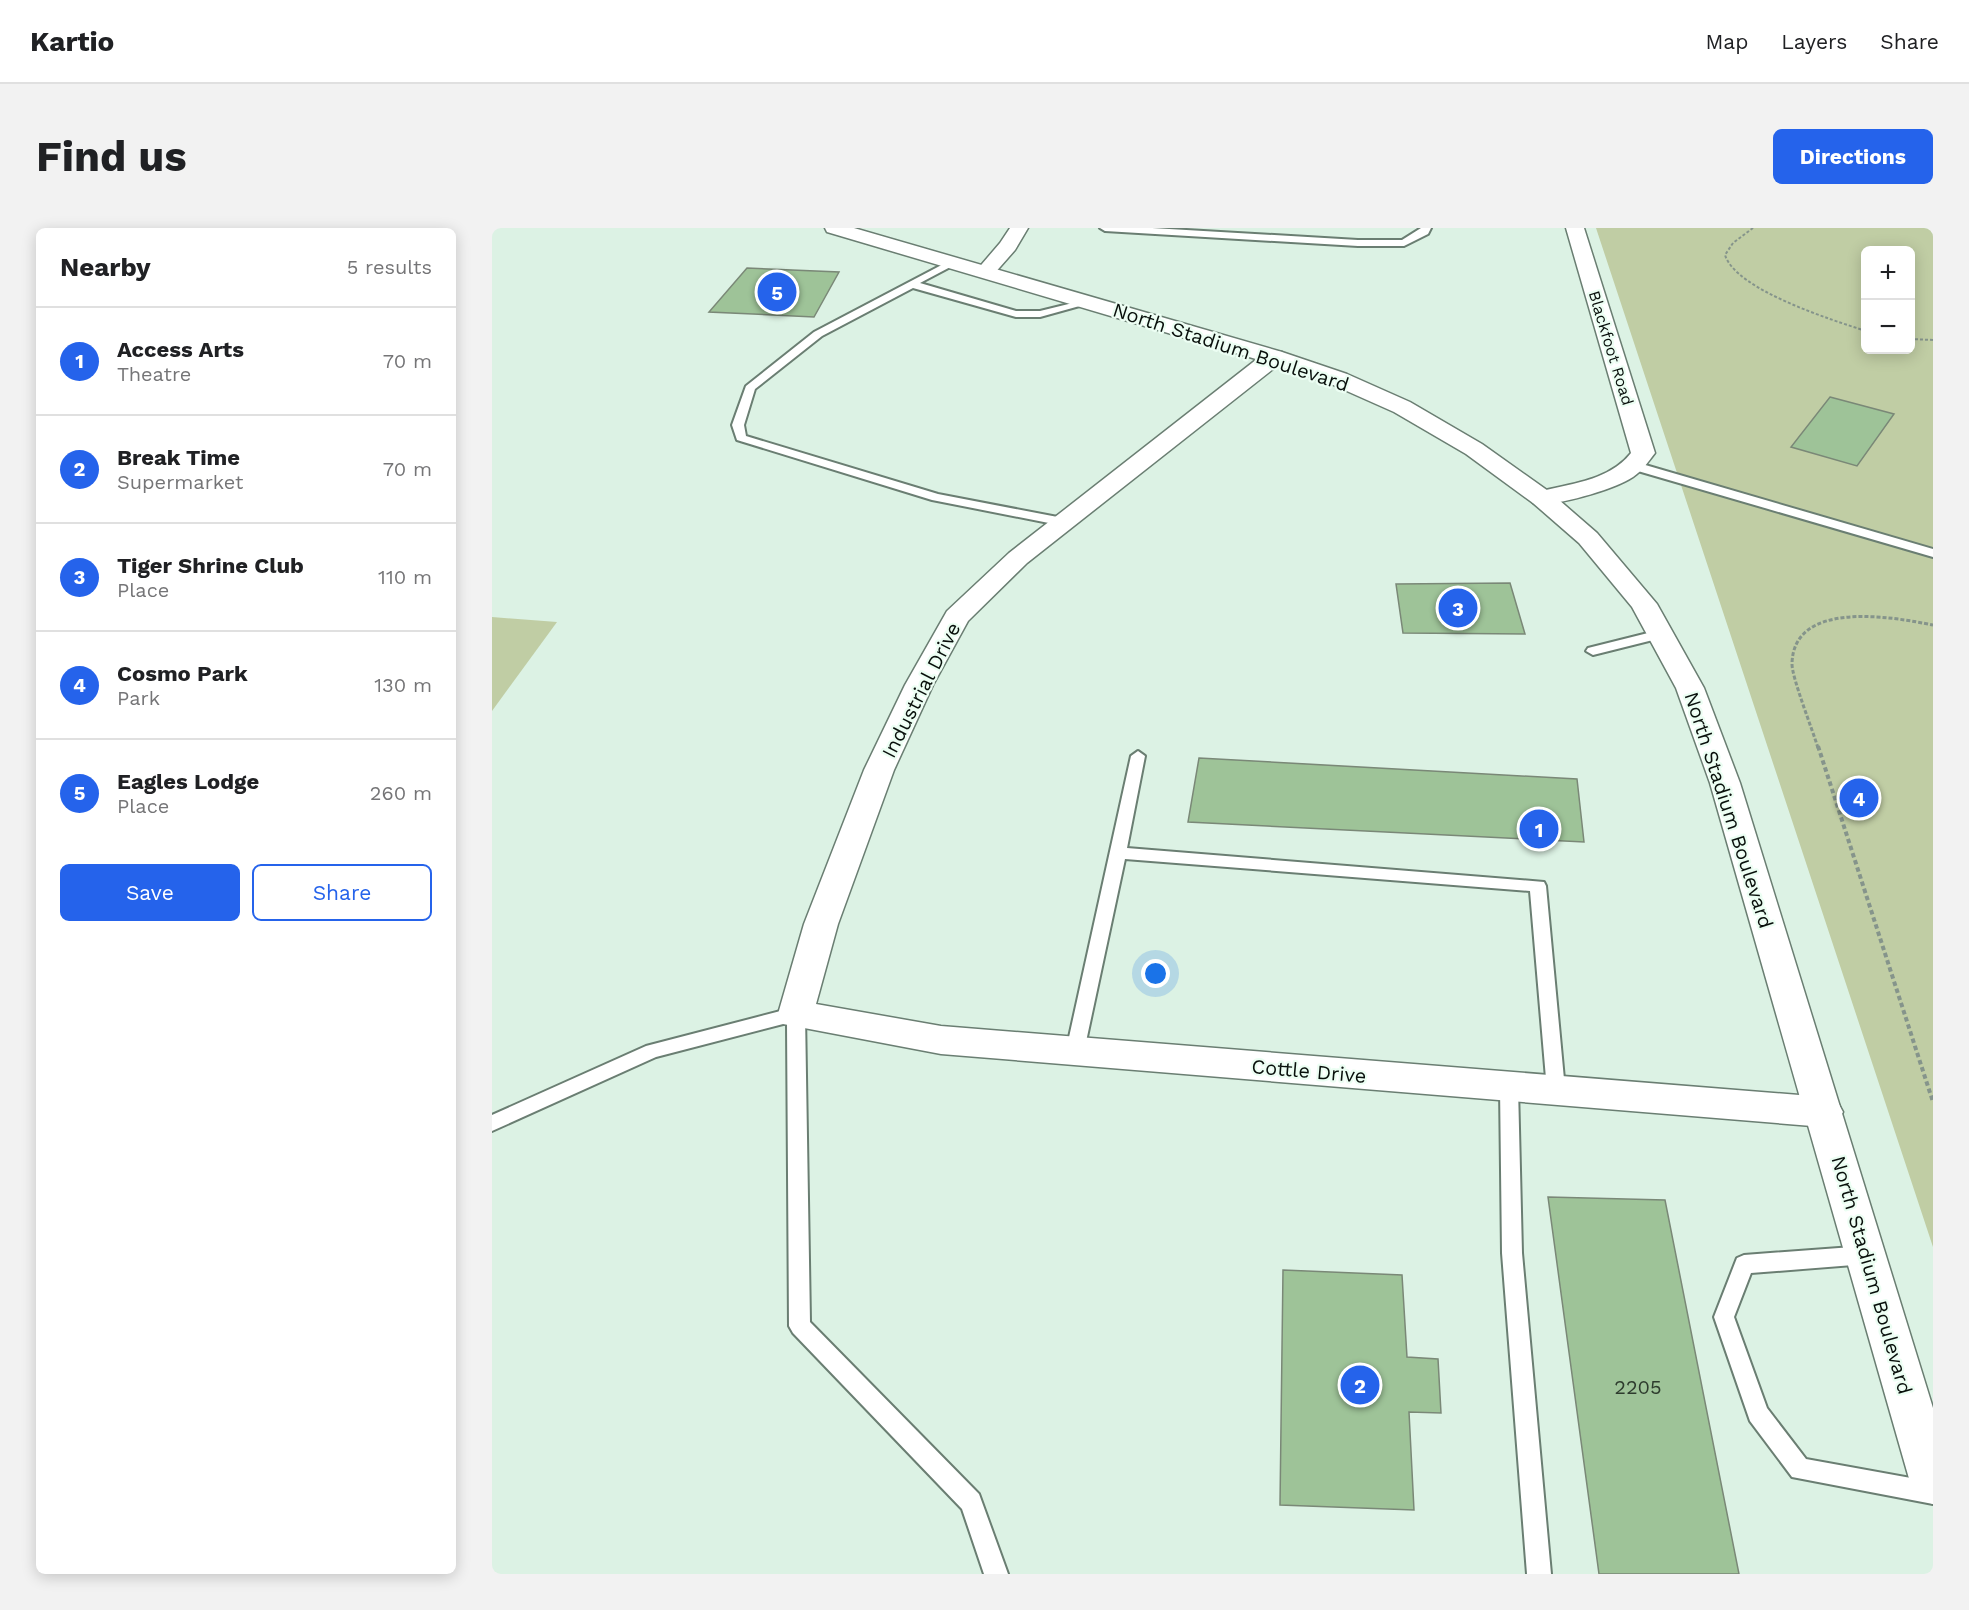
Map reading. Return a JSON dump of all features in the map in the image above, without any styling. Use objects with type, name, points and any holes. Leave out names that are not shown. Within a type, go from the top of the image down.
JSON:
[{"type":"street","name":"North Stadium Boulevard","points":[[834,228],[1274,357],[1339,379],[1402,407],[1474,449],[1542,498],[1588,538],[1644,604],[1690,687],[1725,783],[1933,1482]]},
{"type":"street","points":[[986,271],[1008,246],[1019,228]]},
{"type":"street","name":"Blackfoot Road","points":[[1575,228],[1643,453],[1635,466]]},
{"type":"street","name":"Industrial Drive","points":[[796,1014],[821,924],[879,770],[919,685],[957,617],[1018,558],[1274,357]]},
{"type":"street","points":[[1542,498],[1618,477],[1635,466]]},
{"type":"street","name":"Cottle Drive","points":[[796,1014],[941,1040],[1824,1112]]},
{"type":"lane","points":[[1105,228],[1358,243],[1404,243],[1425,232],[1426,228]]},
{"type":"lane","points":[[953,262],[818,334],[750,388],[738,425],[741,438],[936,497],[1064,522]]},
{"type":"lane","points":[[910,284],[1016,314],[1040,314],[1089,302]]},
{"type":"lane","points":[[1635,466],[1933,553]]},
{"type":"lane","points":[[1593,651],[1660,634]]},
{"type":"lane","points":[[1075,1051],[1138,756]]},
{"type":"lane","points":[[1118,853],[1538,886],[1556,1090]]},
{"type":"lane","points":[[492,1123],[652,1051],[796,1014],[801,1326],[971,1502],[996,1574]]},
{"type":"lane","points":[[1509,1087],[1512,1253],[1539,1574]]},
{"type":"lane","points":[[1866,1255],[1744,1264],[1724,1317],[1758,1414],[1800,1469],[1933,1493]]},
{"type":"path","points":[[1753,228],[1733,243],[1725,255],[1731,268],[1749,282],[1827,319],[1861,329]]},
{"type":"path","points":[[1915,339],[1933,340]]},
{"type":"path","points":[[1933,625],[1881,618],[1826,619],[1810,627],[1799,637],[1792,650],[1792,665],[1933,1102]]},
{"type":"green space","points":[[1596,228],[1933,228],[1933,1247]]},
{"type":"green space","points":[[492,617],[557,622],[492,711]]},
{"type":"building","points":[[747,268],[839,272],[814,317],[709,312]]},
{"type":"building","points":[[1830,397],[1894,414],[1857,466],[1791,447]]},
{"type":"building","points":[[1510,583],[1525,634],[1403,633],[1396,584]]},
{"type":"building","points":[[1199,758],[1577,779],[1584,842],[1188,822]]},
{"type":"building","points":[[1548,1197],[1665,1200],[1739,1574],[1599,1574]]},
{"type":"building","points":[[1283,1270],[1402,1275],[1407,1357],[1438,1359],[1441,1413],[1409,1412],[1414,1510],[1280,1505]]},
{"type":"place","name":"Eagles Lodge","points":[[777,292]]},
{"type":"place","name":"Tiger Shrine Club","points":[[1458,608]]},
{"type":"place","name":"Cosmo Park","points":[[1859,798]]},
{"type":"place","name":"Access Arts","points":[[1539,829]]},
{"type":"place","name":"Break Time","points":[[1360,1385]]}]
